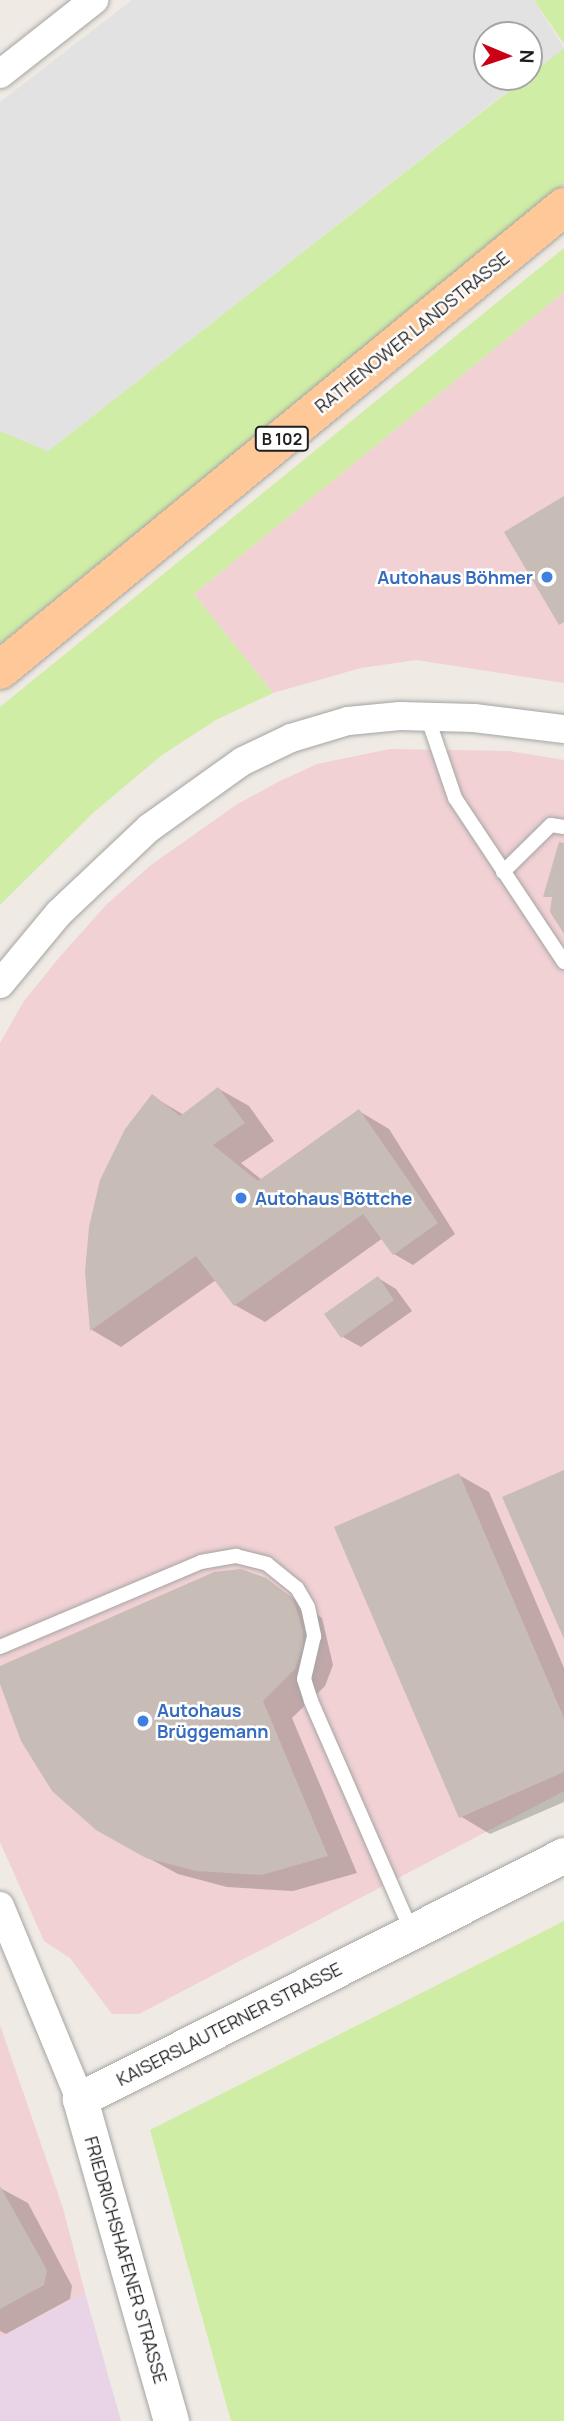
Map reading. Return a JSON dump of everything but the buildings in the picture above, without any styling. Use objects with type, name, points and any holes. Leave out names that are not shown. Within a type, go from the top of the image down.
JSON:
[{"type":"main road","name":"RATHENOWER LANDSTRASSE","points":[[0,670],[564,207]]},
{"type":"street","points":[[0,74],[94,0]]},
{"type":"street","points":[[0,984],[32,943],[100,873],[149,828],[243,761],[291,738],[348,721],[427,716],[564,729]]},
{"type":"street","name":"KAISERSLAUTERNER STRASSE","points":[[80,2099],[564,1855]]},
{"type":"street","points":[[0,1906],[80,2099]]},
{"type":"street","name":"FRIEDRICHSHAFENER STRASSE","points":[[80,2099],[171,2421]]},
{"type":"lane","points":[[427,716],[455,798],[564,962]]},
{"type":"lane","points":[[503,872],[551,825],[564,827]]},
{"type":"lane","points":[[0,1647],[201,1562],[236,1556],[267,1564],[297,1588],[308,1607],[314,1636],[304,1679],[412,1931]]},
{"type":"shaded area","points":[[132,0],[534,0],[564,48],[543,64],[543,21],[473,21],[473,91],[508,91],[48,451],[0,431],[0,102]]},
{"type":"shaded area","points":[[564,292],[564,683],[416,660],[361,668],[273,693],[194,594]]},
{"type":"shaded area","points":[[390,749],[509,751],[564,760],[564,1791],[139,2014],[112,2014],[70,1958],[44,1941],[0,1842],[0,1043],[24,1001],[58,959],[106,905],[151,865],[236,805],[278,782],[317,764]]},
{"type":"shaded area","points":[[0,2025],[63,2208],[85,2293],[0,2338]]},
{"type":"shaded area","points":[[85,2293],[121,2421],[0,2421],[0,2338]]},
{"type":"green space","points":[[534,0],[564,0],[564,44]]},
{"type":"green space","points":[[564,48],[564,184],[0,644],[0,431],[48,451],[509,91],[543,91],[543,64]]},
{"type":"green space","points":[[564,248],[564,292],[194,594],[273,693],[216,720],[162,755],[93,813],[0,905],[0,707]]},
{"type":"green space","points":[[564,1921],[564,2421],[231,2421],[150,2130]]},
{"type":"place","name":"Autohaus Böhmer","points":[[547,577]]},
{"type":"place","name":"Autohaus Böttche","points":[[241,1198]]},
{"type":"place","name":"Autohaus Brüggemann","points":[[143,1721]]}]
